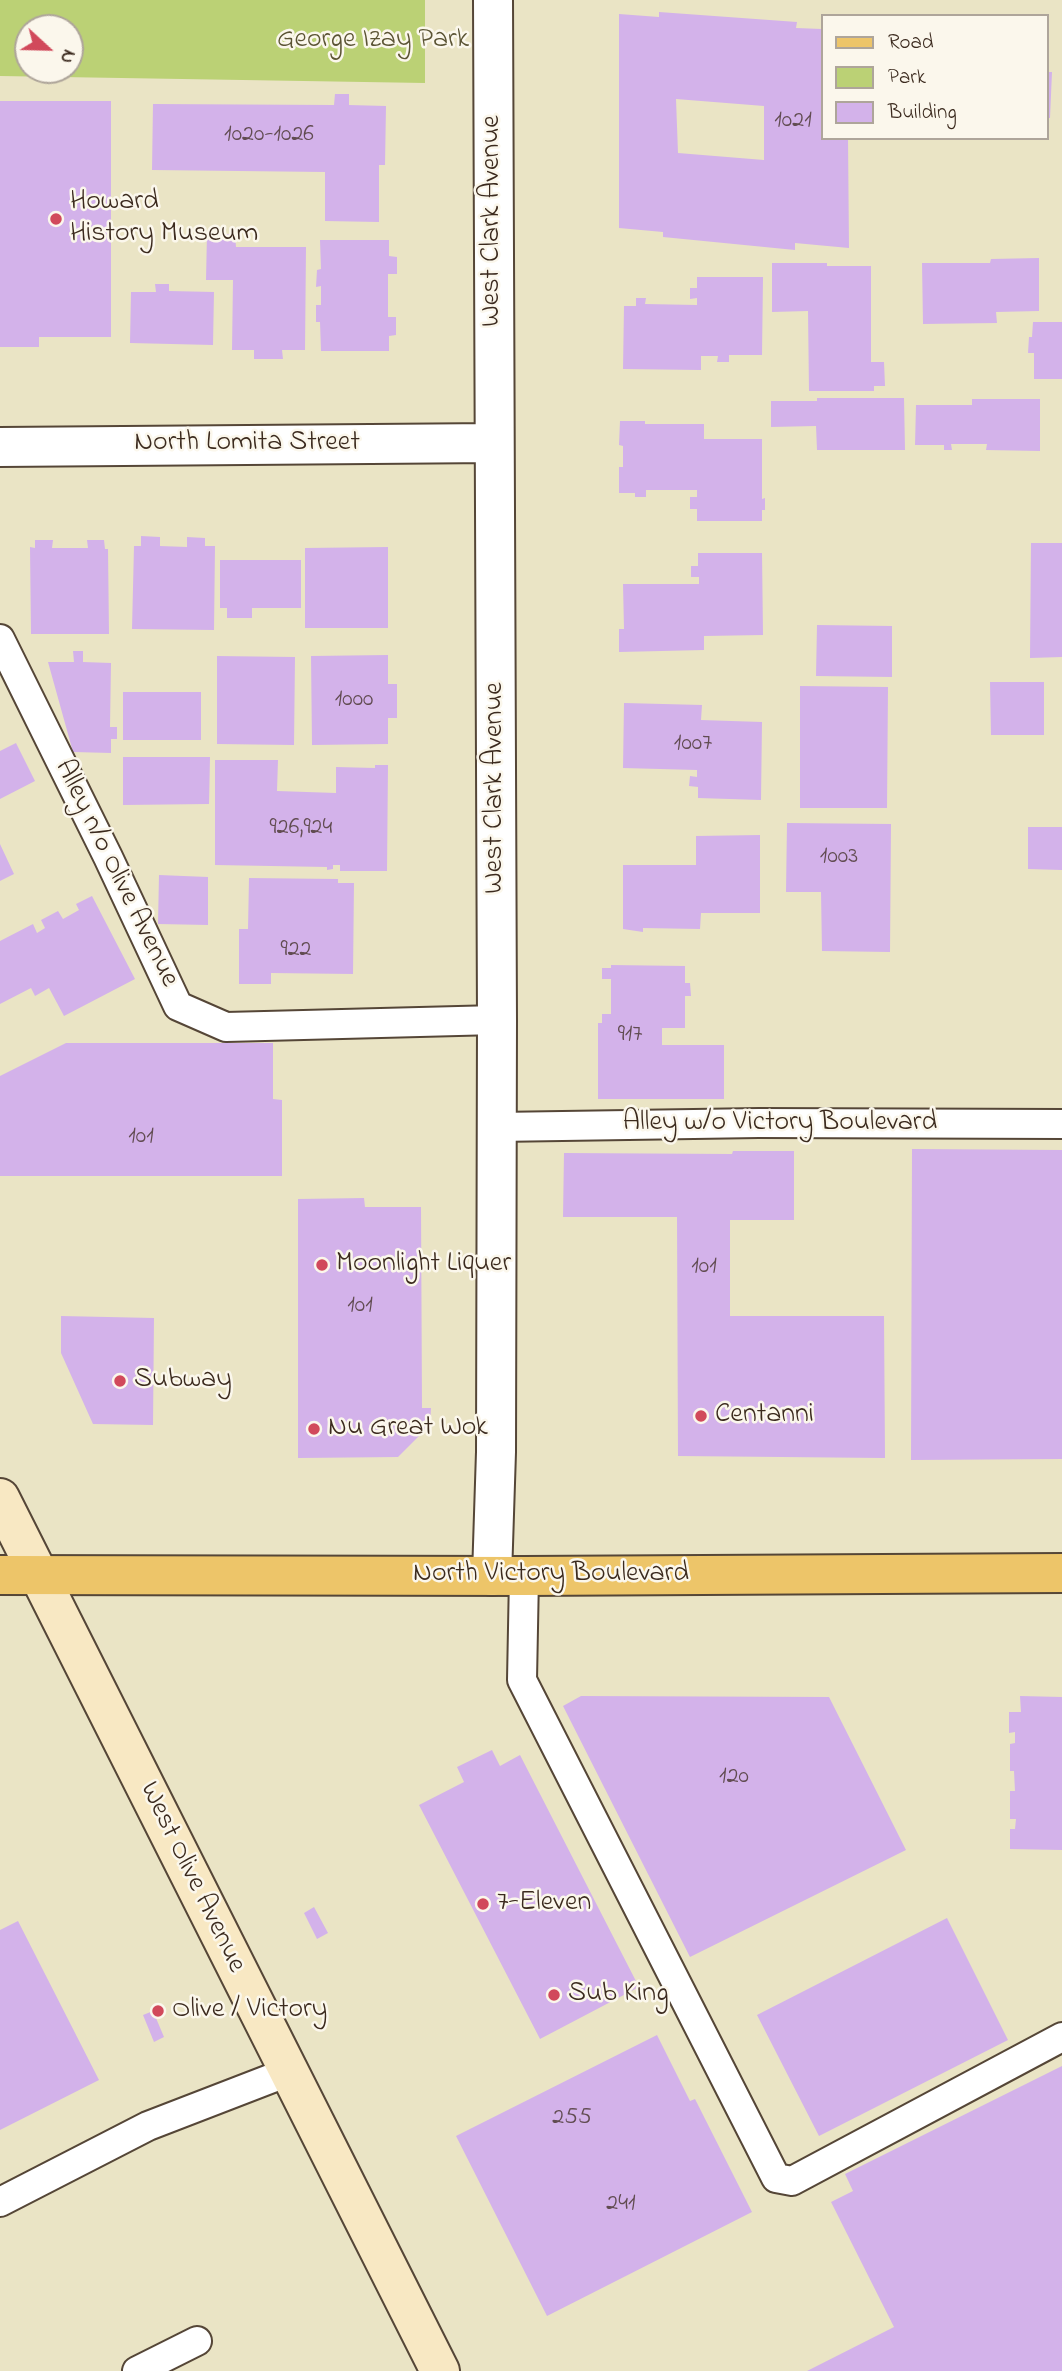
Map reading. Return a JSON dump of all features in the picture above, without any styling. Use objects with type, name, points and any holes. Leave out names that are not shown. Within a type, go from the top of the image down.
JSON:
[{"type":"main road","name":"West Olive Avenue","points":[[0,1498],[440,2371]]},
{"type":"main road","name":"North Victory Boulevard","points":[[0,1575],[1062,1573]]},
{"type":"street","name":"West Clark Avenue","points":[[493,0],[498,1020],[496,1452],[508,1576]]},
{"type":"street","name":"North Lomita Street","points":[[0,447],[494,443]]},
{"type":"lane","name":"Alley n/o Olive Avenue","points":[[0,639],[178,1006],[226,1027],[498,1020]]},
{"type":"lane","name":"Alley w/o Victory Boulevard","points":[[497,1127],[759,1123],[1062,1124]]},
{"type":"lane","points":[[508,1576],[522,1680],[776,2178],[792,2181],[1062,2037]]},
{"type":"lane","points":[[0,2202],[148,2126],[288,2072]]},
{"type":"lane","points":[[137,2371],[197,2340]]},
{"type":"green space","name":"George Izay Park","points":[[0,0],[425,0],[425,83],[84,77],[84,14],[14,14],[14,76],[0,76]]},
{"type":"building","points":[[659,12],[797,22],[796,28],[820,29],[820,140],[848,140],[849,248],[795,243],[795,250],[663,237],[663,232],[619,228],[619,14],[659,17]],"holes":[[[676,99],[764,106],[764,160],[678,153]]]},
{"type":"building","points":[[1048,72],[1052,72],[1050,118]]},
{"type":"building","points":[[335,94],[349,94],[349,105],[386,106],[385,165],[379,165],[379,222],[325,221],[325,172],[152,170],[153,104],[334,105]]},
{"type":"building","name":"Howard History Museum","points":[[0,101],[111,101],[111,337],[39,337],[39,347],[0,347]]},
{"type":"building","points":[[207,234],[235,234],[236,247],[306,247],[305,350],[282,350],[283,359],[254,359],[254,350],[232,350],[233,280],[206,280]]},
{"type":"building","points":[[320,240],[389,240],[389,256],[397,257],[397,274],[388,274],[388,317],[396,317],[396,335],[389,336],[389,351],[321,351],[320,322],[316,322],[316,305],[321,305],[321,286],[316,287],[317,270],[321,269]]},
{"type":"building","points":[[1039,258],[1039,311],[996,312],[997,323],[923,324],[922,263],[990,263],[991,259]]},
{"type":"building","points":[[772,263],[871,266],[871,362],[884,362],[885,386],[874,386],[874,391],[809,391],[808,311],[772,312]]},
{"type":"building","points":[[697,277],[763,277],[762,355],[729,355],[729,362],[717,362],[718,356],[701,356],[701,370],[623,369],[624,306],[636,306],[636,298],[646,298],[645,304],[697,305],[697,298],[690,299],[690,288],[697,288]]},
{"type":"building","points":[[155,284],[169,284],[169,291],[214,292],[213,345],[130,343],[131,292],[156,292]]},
{"type":"building","points":[[1033,322],[1062,322],[1062,379],[1034,379],[1034,353],[1028,353]]},
{"type":"building","points":[[817,398],[904,398],[905,450],[817,450],[816,426],[771,427],[771,401],[817,401]]},
{"type":"building","points":[[972,399],[1040,399],[1040,451],[986,450],[987,444],[951,444],[952,450],[944,450],[944,445],[915,445],[916,405],[972,405]]},
{"type":"building","points":[[620,421],[645,421],[645,424],[704,424],[704,439],[762,439],[762,499],[765,498],[765,510],[762,510],[762,521],[697,521],[697,509],[690,509],[690,497],[697,497],[697,490],[646,490],[646,497],[635,497],[635,493],[619,493],[619,467],[623,467],[623,446],[619,445]]},
{"type":"building","points":[[141,536],[160,537],[160,546],[187,547],[187,537],[205,538],[205,546],[215,546],[214,630],[132,629],[134,546],[141,546]]},
{"type":"building","points":[[35,540],[53,540],[52,548],[88,548],[87,540],[104,540],[105,549],[108,549],[109,634],[31,634],[30,547],[35,548]]},
{"type":"building","points":[[1031,543],[1062,543],[1062,657],[1030,658]]},
{"type":"building","points":[[388,547],[388,628],[305,628],[305,548]]},
{"type":"building","points":[[698,553],[762,553],[763,635],[704,636],[704,650],[619,652],[619,629],[624,629],[623,584],[699,584],[699,577],[691,577],[691,566],[698,566]]},
{"type":"building","points":[[220,560],[301,560],[301,608],[252,608],[252,618],[227,618],[227,608],[220,608]]},
{"type":"building","points":[[817,625],[892,626],[892,677],[816,676]]},
{"type":"building","points":[[73,651],[83,651],[83,662],[111,663],[110,727],[117,727],[117,739],[111,739],[111,753],[73,752],[48,662],[74,662]]},
{"type":"building","points":[[388,655],[388,684],[397,684],[397,718],[388,718],[388,744],[312,745],[311,656]]},
{"type":"building","points":[[217,656],[295,657],[294,745],[217,744]]},
{"type":"building","points":[[990,682],[1044,682],[1044,735],[991,735]]},
{"type":"building","points":[[800,686],[888,687],[887,808],[800,808]]},
{"type":"building","points":[[123,692],[201,692],[201,740],[123,740]]},
{"type":"building","points":[[624,703],[702,705],[701,720],[762,722],[761,800],[698,798],[698,787],[689,786],[690,776],[697,777],[697,770],[623,768]]},
{"type":"building","points":[[16,743],[35,781],[0,799],[0,751]]},
{"type":"building","points":[[123,757],[210,757],[209,804],[123,805]]},
{"type":"building","points":[[215,760],[278,760],[277,791],[336,793],[336,767],[375,768],[375,765],[388,765],[387,871],[340,871],[340,865],[333,865],[333,869],[327,870],[327,867],[215,865]]},
{"type":"building","points":[[787,823],[891,824],[890,952],[822,951],[821,892],[786,892]]},
{"type":"building","points":[[1028,827],[1062,827],[1062,870],[1028,869]]},
{"type":"building","points":[[760,835],[760,913],[701,913],[700,929],[643,928],[643,932],[623,929],[623,865],[696,865],[696,836]]},
{"type":"building","points":[[0,844],[14,874],[0,881]]},
{"type":"building","points":[[159,875],[208,877],[208,925],[158,924]]},
{"type":"building","points":[[249,878],[338,879],[338,883],[354,883],[353,974],[271,973],[271,984],[239,984],[239,929],[248,929]]},
{"type":"building","points":[[92,896],[135,979],[64,1016],[49,988],[35,996],[31,988],[0,1004],[0,941],[33,924],[37,933],[45,928],[41,920],[58,911],[63,919],[79,910],[76,904]]},
{"type":"building","points":[[611,965],[685,966],[685,983],[690,983],[691,996],[685,996],[685,1028],[662,1028],[662,1045],[724,1045],[724,1099],[598,1099],[598,1023],[602,1023],[602,1014],[611,1014],[611,979],[602,979],[602,968],[611,968]]},
{"type":"building","points":[[66,1043],[273,1043],[273,1099],[282,1100],[282,1176],[0,1176],[0,1076]]},
{"type":"building","points":[[912,1149],[1062,1150],[1062,1459],[911,1460]]},
{"type":"building","points":[[733,1151],[794,1151],[794,1220],[730,1220],[730,1316],[884,1316],[885,1458],[678,1456],[677,1217],[563,1217],[564,1153],[732,1154]]},
{"type":"building","points":[[364,1198],[365,1207],[421,1207],[422,1408],[431,1408],[430,1425],[398,1457],[298,1458],[298,1199]]},
{"type":"building","points":[[61,1316],[154,1318],[153,1425],[93,1424],[61,1353]]},
{"type":"building","points":[[581,1696],[829,1697],[906,1850],[690,1957],[563,1706]]},
{"type":"building","points":[[1020,1696],[1062,1697],[1062,1850],[1010,1849],[1010,1829],[1015,1829],[1016,1819],[1010,1819],[1010,1791],[1015,1791],[1014,1771],[1010,1771],[1010,1744],[1015,1743],[1015,1732],[1009,1733],[1009,1712],[1021,1712]]},
{"type":"building","points":[[492,1750],[500,1766],[520,1755],[639,1987],[540,2039],[419,1805],[464,1782],[457,1767]]},
{"type":"building","points":[[314,1907],[328,1933],[317,1939],[304,1913]]},
{"type":"building","points":[[947,1918],[1008,2040],[819,2136],[757,2015]]},
{"type":"building","points":[[18,1921],[99,2080],[0,2130],[0,1930]]},
{"type":"building","points":[[153,2011],[164,2037],[154,2042],[143,2015]]},
{"type":"building","points":[[657,2035],[690,2101],[695,2099],[752,2212],[547,2316],[456,2136]]},
{"type":"building","points":[[1062,2066],[1062,2371],[807,2371],[894,2327],[831,2202],[853,2191],[845,2174]]},
{"type":"place","name":"Howard History Museum","points":[[56,219]]},
{"type":"place","name":"Moonlight Liquer","points":[[322,1265]]},
{"type":"place","name":"Subway","points":[[120,1381]]},
{"type":"place","name":"Centanni","points":[[701,1416]]},
{"type":"place","name":"Nu Great Wok","points":[[314,1429]]},
{"type":"place","name":"7-Eleven","points":[[483,1904]]},
{"type":"place","name":"Sub King","points":[[554,1995]]},
{"type":"place","name":"Olive / Victory","points":[[158,2011]]}]
